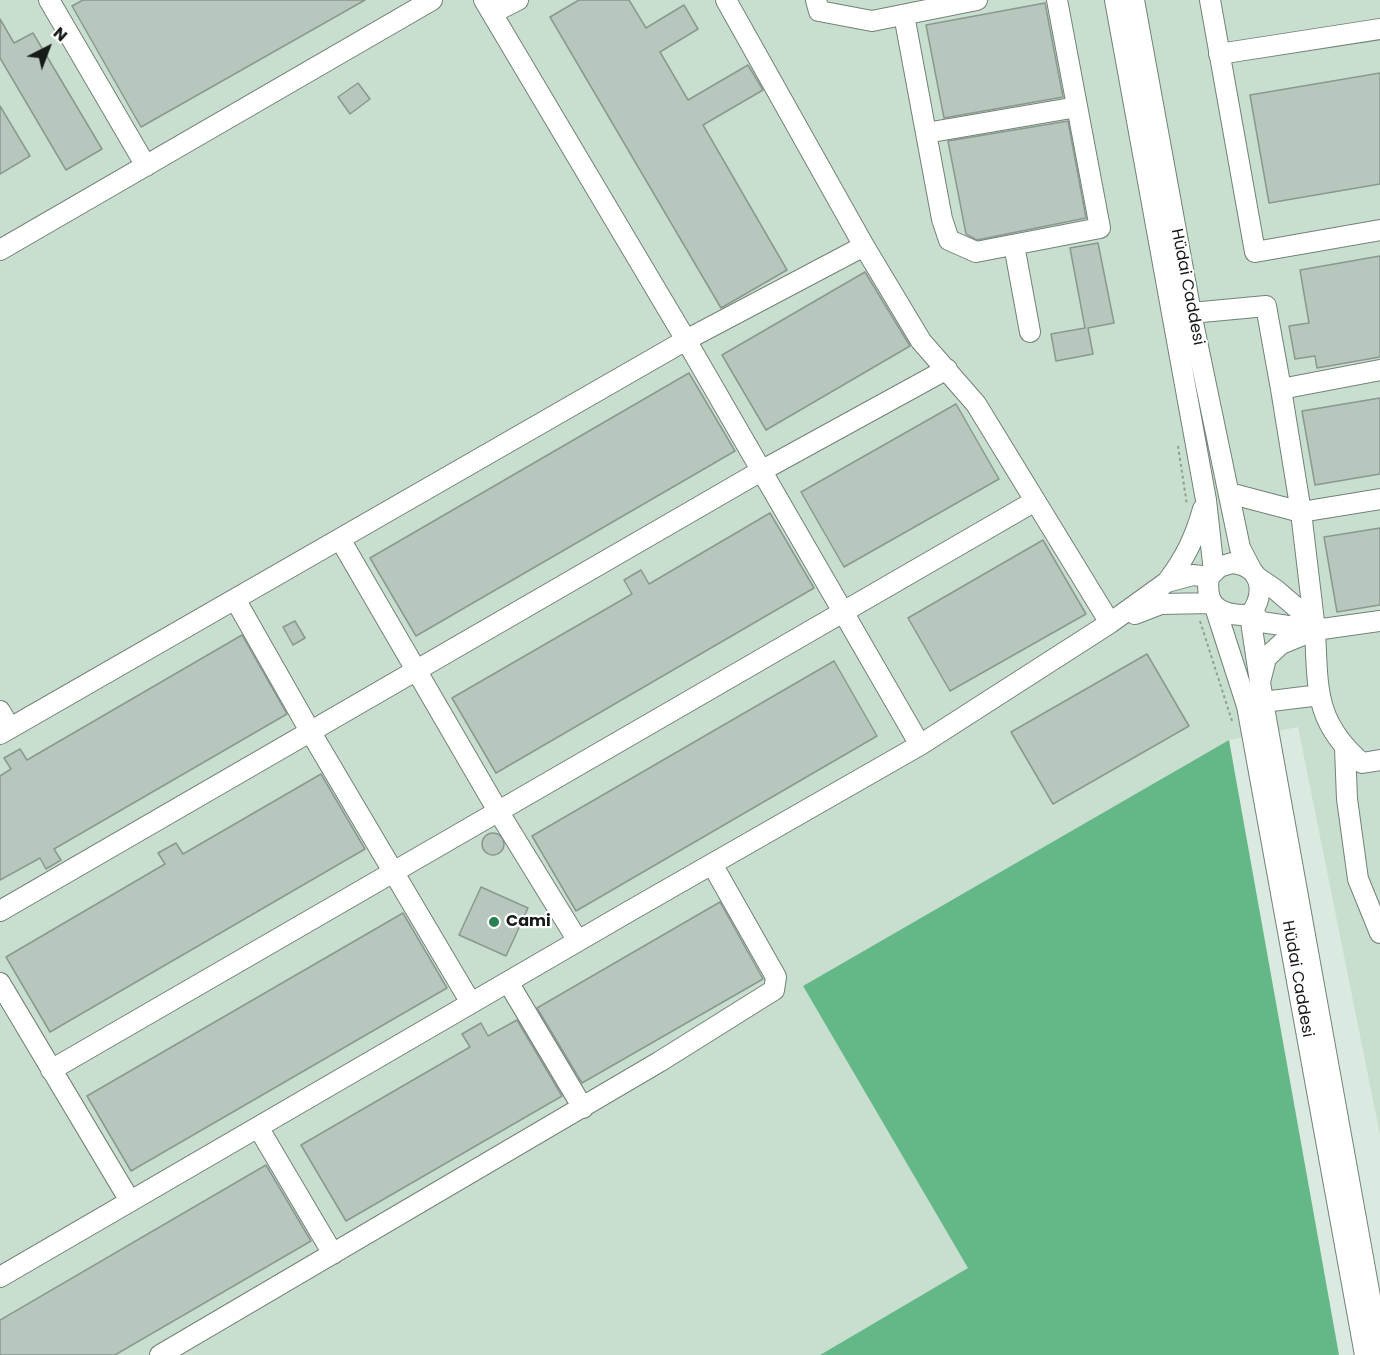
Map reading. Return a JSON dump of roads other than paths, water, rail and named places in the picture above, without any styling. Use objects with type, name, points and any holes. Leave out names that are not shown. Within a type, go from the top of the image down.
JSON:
[{"type":"street","points":[[50,0],[146,166]]},
{"type":"street","points":[[0,250],[432,0]]},
{"type":"street","points":[[518,0],[488,7],[686,340],[920,746]]},
{"type":"street","points":[[726,0],[864,246],[921,341],[976,404],[1110,623]]},
{"type":"street","points":[[816,0],[819,11],[872,21],[904,15],[938,4],[976,0]]},
{"type":"street","points":[[904,15],[942,219],[949,240],[976,252],[1100,228],[1057,0]]},
{"type":"street","name":"Hüdai Caddesi","points":[[1115,0],[1206,500],[1211,574]]},
{"type":"street","name":"Hüdai Caddesi","points":[[1134,0],[1191,313],[1240,548],[1255,574]]},
{"type":"street","points":[[1210,0],[1255,252],[1380,230]]},
{"type":"street","points":[[1219,54],[1380,29]]},
{"type":"street","points":[[926,133],[1077,107]]},
{"type":"street","points":[[1014,245],[1030,332]]},
{"type":"street","points":[[3,724],[235,599],[686,340],[864,246]]},
{"type":"street","points":[[1191,313],[1266,306],[1301,512],[1320,695],[1328,723],[1345,748],[1362,763],[1380,760]]},
{"type":"street","points":[[0,911],[761,471],[947,369]]},
{"type":"street","points":[[1281,389],[1380,370]]},
{"type":"street","points":[[1229,493],[1301,512],[1380,499]]},
{"type":"street","points":[[0,1277],[578,941],[920,746],[1110,623],[1167,582],[1186,556],[1197,531],[1206,500]]},
{"type":"street","points":[[51,1070],[1035,501]]},
{"type":"street","points":[[340,539],[498,811],[578,941]]},
{"type":"street","points":[[1167,582],[1193,575],[1211,574],[1219,567],[1232,563],[1246,566],[1276,590],[1314,626]]},
{"type":"street","points":[[1211,574],[1208,594],[1214,605]]},
{"type":"street","points":[[1251,614],[1259,599],[1255,574]]},
{"type":"street","points":[[235,599],[310,731],[471,1003]]},
{"type":"street","points":[[1110,623],[1161,604],[1214,605],[1231,615],[1251,614],[1262,622],[1314,626],[1380,621]]},
{"type":"street","name":"Hüdai Caddesi","points":[[1214,605],[1247,706],[1365,1355]]},
{"type":"street","name":"Hüdai Caddesi","points":[[1251,614],[1263,702],[1380,1352]]},
{"type":"street","points":[[1260,682],[1266,658],[1281,644],[1314,626]]},
{"type":"street","points":[[1263,702],[1320,695]]},
{"type":"street","points":[[1345,748],[1347,799],[1358,879],[1380,933]]},
{"type":"street","points":[[160,1355],[583,1108],[774,990],[776,977],[712,864]]},
{"type":"street","points":[[508,982],[583,1108]]},
{"type":"street","points":[[0,983],[130,1202]]},
{"type":"street","points":[[258,1127],[333,1254]]},
{"type":"place","name":"Cami","points":[[494,922]]}]
